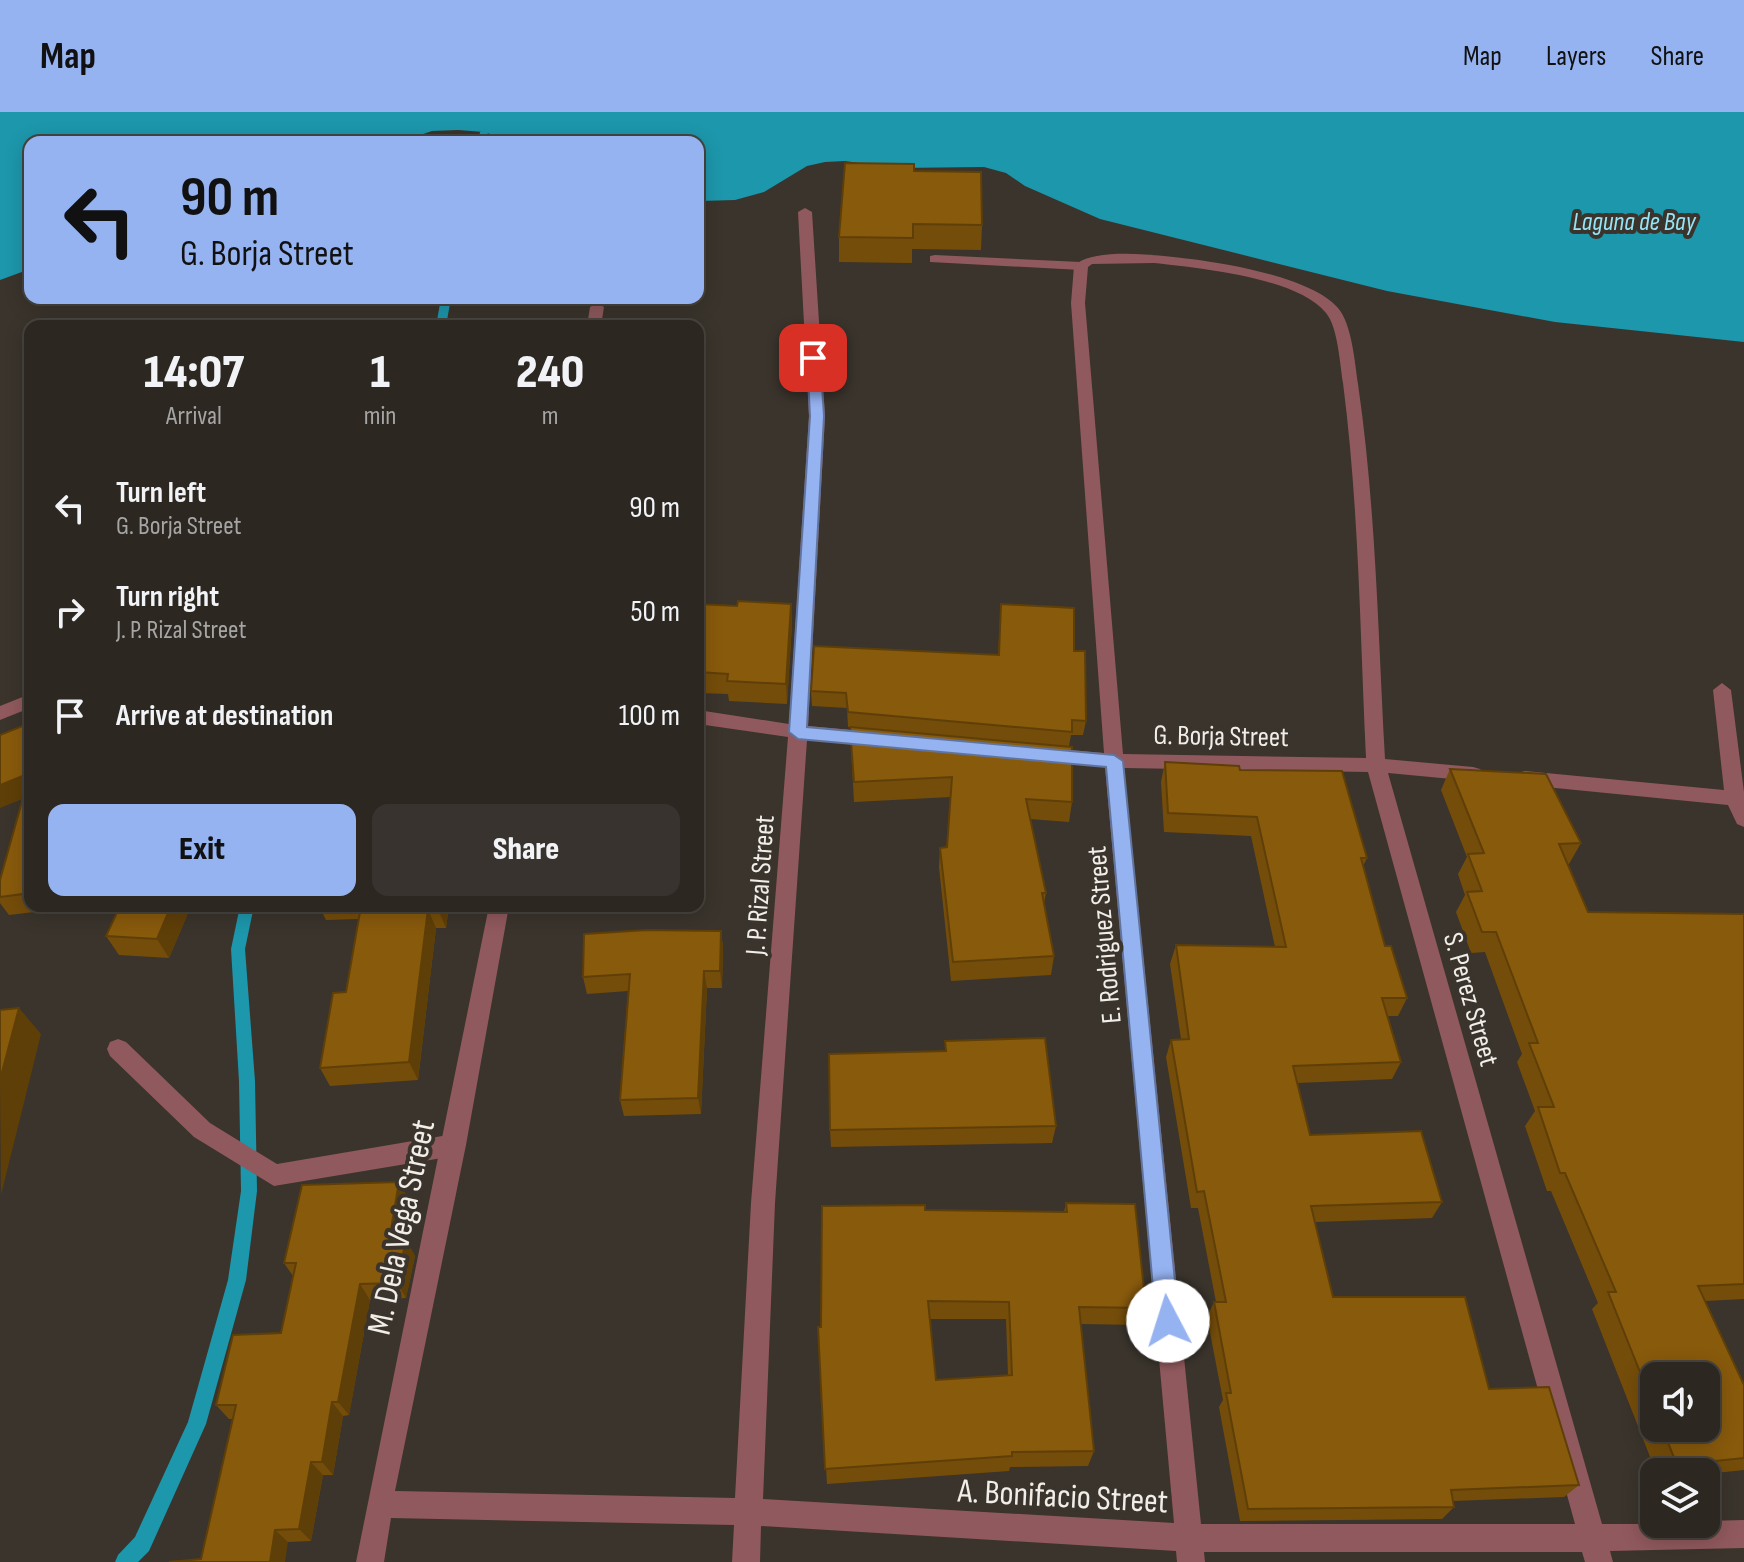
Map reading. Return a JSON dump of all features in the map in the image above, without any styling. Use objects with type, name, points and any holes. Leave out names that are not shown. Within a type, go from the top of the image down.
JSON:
[{"type":"street","name":"J. P. Rizal Street","points":[[746,1562],[764,1188],[798,732],[817,416],[805,212]]},
{"type":"street","name":"S. Perez Street","points":[[935,259],[1081,266],[1089,260],[1119,258],[1224,267],[1299,288],[1333,311],[1345,346],[1358,440],[1376,765],[1595,1550]]},
{"type":"street","name":"E. Rodriguez Street","points":[[1081,266],[1078,303],[1114,761],[1190,1550]]},
{"type":"street","points":[[595,320],[597,307]]},
{"type":"street","points":[[1722,690],[1744,819]]},
{"type":"street","points":[[0,713],[24,703]]},
{"type":"street","points":[[704,718],[798,732],[892,741]]},
{"type":"street","name":"G. Borja Street","points":[[1019,753],[1114,761],[1376,765],[1739,799]]},
{"type":"street","name":"M. Dela Vega Street","points":[[370,1562],[498,912]]},
{"type":"street","points":[[118,1049],[202,1130],[274,1175],[454,1145]]},
{"type":"street","name":"A. Bonifacio Street","points":[[379,1504],[748,1512],[1190,1550],[1595,1550],[1744,1534]]},
{"type":"water","name":"Laguna de Bay","points":[[0,112],[1744,112],[1744,342],[1555,322],[1387,291],[1100,219],[1025,186],[1006,173],[984,167],[895,168],[845,161],[825,162],[807,166],[764,192],[735,200],[704,201],[704,136],[496,136],[458,130],[432,131],[417,136],[24,136],[24,271],[0,280]]},
{"type":"building","points":[[845,163],[914,164],[914,171],[981,172],[982,225],[913,224],[913,238],[839,237]]},
{"type":"building","points":[[738,601],[791,604],[786,684],[727,681],[728,674],[704,672],[704,604],[737,606]]},
{"type":"building","points":[[1001,604],[1074,608],[1074,651],[1085,651],[1086,721],[1072,720],[1072,732],[848,712],[846,693],[811,691],[814,646],[999,655]]},
{"type":"building","points":[[24,725],[24,775],[0,785],[0,735]]},
{"type":"building","points":[[850,727],[1072,747],[1072,802],[1026,799],[1046,893],[1042,893],[1054,956],[953,962],[940,848],[947,847],[952,777],[854,782]]},
{"type":"building","points":[[1165,762],[1239,766],[1240,770],[1342,771],[1367,858],[1361,858],[1385,946],[1391,946],[1407,998],[1382,998],[1401,1062],[1293,1066],[1310,1135],[1421,1131],[1442,1202],[1311,1206],[1333,1297],[1465,1297],[1489,1389],[1549,1387],[1579,1485],[1451,1490],[1454,1507],[1248,1509],[1226,1393],[1231,1393],[1214,1302],[1226,1302],[1204,1191],[1197,1192],[1171,1040],[1189,1039],[1176,945],[1286,947],[1257,817],[1168,813]]},
{"type":"building","points":[[1450,769],[1546,774],[1581,843],[1559,844],[1588,912],[1744,914],[1744,1284],[1698,1286],[1744,1385],[1744,1458],[1720,1461],[1720,1458],[1674,1458],[1668,1442],[1720,1442],[1720,1362],[1640,1362],[1640,1372],[1608,1292],[1616,1292],[1565,1173],[1560,1173],[1538,1107],[1554,1107],[1529,1043],[1538,1043],[1496,932],[1482,932],[1467,892],[1482,891],[1468,854],[1484,853]]},
{"type":"building","points":[[24,794],[24,894],[0,897],[0,880]]},
{"type":"building","points":[[117,912],[168,912],[157,939],[106,936]]},
{"type":"building","points":[[360,912],[428,912],[409,1062],[320,1068],[333,993],[346,992]]},
{"type":"building","points":[[647,930],[721,931],[720,971],[704,971],[698,1098],[620,1100],[630,974],[583,977],[584,934]]},
{"type":"building","points":[[19,1008],[0,1080],[0,1010]]},
{"type":"building","points":[[1045,1038],[1056,1126],[830,1130],[829,1054],[946,1051],[945,1041]]},
{"type":"building","points":[[399,1182],[389,1241],[406,1240],[397,1283],[360,1284],[338,1402],[332,1402],[322,1462],[311,1462],[299,1529],[275,1530],[270,1562],[169,1562],[201,1559],[236,1405],[216,1405],[233,1335],[281,1333],[296,1263],[284,1263],[302,1185]]},
{"type":"building","points":[[1066,1203],[1135,1204],[1146,1308],[1079,1307],[1094,1451],[1012,1452],[1012,1456],[825,1469],[818,1327],[821,1327],[822,1206],[925,1205],[925,1210],[1067,1212]],"holes":[[[928,1301],[1009,1302],[1012,1375],[936,1380]]]},
{"type":"waterway","points":[[483,136],[484,132]]},
{"type":"waterway","points":[[442,320],[445,304]]},
{"type":"waterway","points":[[125,1562],[142,1544],[197,1424],[237,1280],[249,1191],[247,1081],[238,949],[246,912]]},
{"type":"route","points":[[813,358],[817,416],[798,732],[1114,761],[1168,1321]]}]
